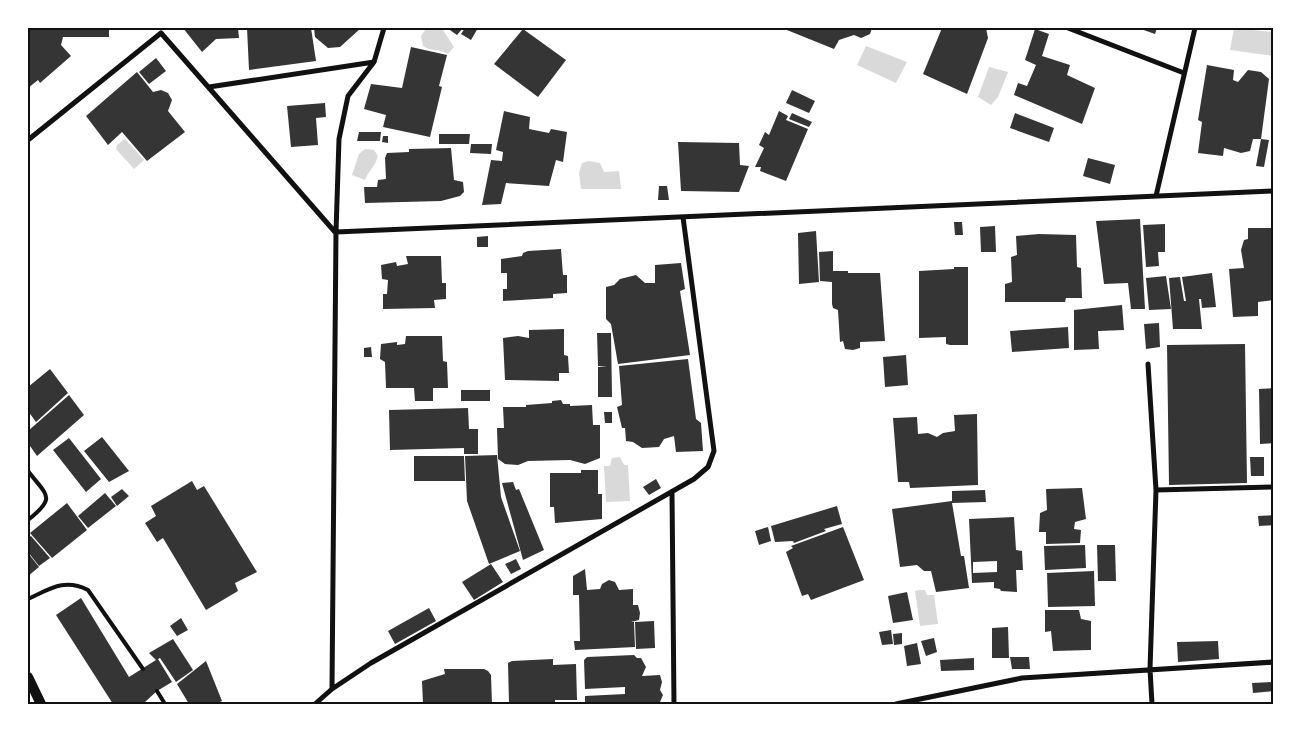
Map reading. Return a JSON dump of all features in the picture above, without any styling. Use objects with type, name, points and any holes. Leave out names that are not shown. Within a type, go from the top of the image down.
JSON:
[{"type":"main road","points":[[28,677],[41,704]]},
{"type":"street","points":[[332,689],[336,232],[339,139],[348,96],[374,62],[384,28]]},
{"type":"street","points":[[1068,28],[1184,73]]},
{"type":"street","points":[[1156,196],[1195,28]]},
{"type":"street","points":[[28,140],[161,33],[336,232]]},
{"type":"street","points":[[209,87],[374,62]]},
{"type":"street","points":[[336,232],[1274,191]]},
{"type":"street","points":[[315,704],[332,689],[370,663],[672,492],[694,479],[708,467],[714,451],[683,217]]},
{"type":"street","points":[[1148,364],[1156,490],[1150,669],[1152,704]]},
{"type":"street","points":[[1156,490],[1274,487]]},
{"type":"street","points":[[672,492],[674,704]]},
{"type":"street","points":[[896,704],[1022,678],[1274,662]]},
{"type":"lane","points":[[28,471],[46,494],[47,500],[44,507],[28,520]]},
{"type":"lane","points":[[28,599],[62,584],[76,584],[88,590],[143,669]]},
{"type":"lane","points":[[157,691],[165,704]]},
{"type":"shaded area","points":[[1234,28],[1273,32],[1273,56],[1230,50]]},
{"type":"shaded area","points":[[426,29],[443,30],[454,47],[448,54],[423,46],[421,36]]},
{"type":"shaded area","points":[[866,46],[907,62],[896,83],[857,65]]},
{"type":"shaded area","points":[[989,67],[1008,72],[998,97],[991,105],[978,97]]},
{"type":"shaded area","points":[[125,139],[144,160],[134,169],[116,149],[117,145]]},
{"type":"shaded area","points":[[365,149],[374,150],[378,156],[365,180],[352,175],[359,154]]},
{"type":"shaded area","points":[[589,161],[600,163],[604,172],[619,171],[621,189],[581,189],[579,173],[582,163]]},
{"type":"shaded area","points":[[620,457],[624,465],[628,465],[630,501],[606,502],[604,466],[610,466],[612,458]]},
{"type":"shaded area","points":[[925,590],[927,595],[934,595],[938,624],[920,626],[915,591]]},
{"type":"building","points":[[28,28],[109,28],[109,37],[63,37],[61,45],[71,56],[40,83],[38,80],[28,88]]},
{"type":"building","points":[[183,28],[238,28],[239,38],[216,39],[202,52]]},
{"type":"building","points":[[247,28],[311,28],[316,61],[249,70]]},
{"type":"building","points":[[314,28],[361,28],[340,47],[328,48],[315,37]]},
{"type":"building","points":[[447,28],[463,28],[457,35]]},
{"type":"building","points":[[465,28],[478,28],[471,40],[461,34]]},
{"type":"building","points":[[782,28],[872,28],[870,34],[861,38],[854,35],[839,40],[834,49]]},
{"type":"building","points":[[942,28],[986,28],[988,38],[967,94],[923,74]]},
{"type":"building","points":[[1138,28],[1157,28],[1155,34]]},
{"type":"building","points":[[523,29],[566,60],[538,97],[494,64]]},
{"type":"building","points":[[1035,29],[1049,34],[1042,56],[1070,65],[1067,75],[1095,88],[1082,124],[1014,95],[1018,83],[1027,86],[1036,65],[1025,60]]},
{"type":"building","points":[[411,47],[447,55],[439,86],[442,87],[430,137],[383,127],[386,115],[364,109],[371,84],[402,88]]},
{"type":"building","points":[[156,58],[166,71],[149,84],[139,72]]},
{"type":"building","points":[[1207,65],[1234,70],[1233,80],[1238,82],[1248,70],[1261,72],[1269,79],[1261,139],[1253,139],[1250,151],[1241,153],[1224,148],[1223,156],[1198,153],[1202,122],[1198,120]]},
{"type":"building","points":[[137,72],[153,92],[161,90],[168,93],[172,100],[168,111],[185,132],[147,161],[122,132],[108,145],[86,116]]},
{"type":"building","points":[[792,90],[815,101],[809,113],[786,103]]},
{"type":"building","points":[[325,103],[326,117],[316,118],[318,145],[291,147],[287,106]]},
{"type":"building","points":[[504,111],[530,117],[529,129],[549,133],[551,129],[567,132],[563,162],[556,160],[549,186],[506,183],[501,204],[482,205],[491,160],[502,161],[503,152],[496,150]]},
{"type":"building","points":[[779,111],[788,116],[786,120],[808,129],[786,181],[760,171],[761,167],[755,167],[764,148],[759,145],[765,132],[769,135]]},
{"type":"building","points":[[792,113],[812,122],[809,127],[789,119]]},
{"type":"building","points":[[1015,113],[1054,128],[1049,142],[1010,128]]},
{"type":"building","points":[[359,132],[381,132],[380,141],[357,141]]},
{"type":"building","points":[[439,134],[470,134],[469,144],[439,144]]},
{"type":"building","points":[[383,136],[388,136],[388,143],[382,142]]},
{"type":"building","points":[[1261,139],[1269,140],[1264,167],[1256,166]]},
{"type":"building","points":[[678,142],[739,143],[740,165],[749,166],[739,192],[681,191]]},
{"type":"building","points":[[471,144],[492,144],[491,154],[470,153]]},
{"type":"building","points":[[451,148],[454,180],[463,182],[464,192],[460,196],[441,201],[365,203],[364,187],[377,187],[378,180],[386,179],[385,158],[387,153],[409,152],[409,149]]},
{"type":"building","points":[[1088,158],[1115,165],[1110,184],[1083,176]]},
{"type":"building","points":[[659,186],[667,186],[669,200],[658,200]]},
{"type":"building","points":[[1140,219],[1145,309],[1131,309],[1128,283],[1104,284],[1096,221]]},
{"type":"building","points":[[954,222],[962,222],[963,235],[955,235]]},
{"type":"building","points":[[1165,224],[1165,252],[1158,252],[1159,266],[1146,267],[1143,225]]},
{"type":"building","points":[[995,226],[996,252],[981,252],[980,227]]},
{"type":"building","points":[[1248,228],[1274,228],[1274,300],[1258,302],[1258,316],[1233,317],[1229,269],[1244,268],[1241,250],[1244,240],[1248,239]]},
{"type":"building","points":[[816,231],[819,282],[799,284],[798,233]]},
{"type":"building","points":[[1039,234],[1076,235],[1077,267],[1081,268],[1082,298],[1066,298],[1065,302],[1005,302],[1005,284],[1012,282],[1011,257],[1017,255],[1016,236]]},
{"type":"building","points":[[488,236],[488,247],[477,247],[477,237]]},
{"type":"building","points":[[561,249],[563,275],[567,275],[567,293],[553,294],[553,298],[503,301],[503,289],[507,289],[507,273],[501,273],[501,259],[522,256],[523,253],[528,251]]},
{"type":"building","points":[[833,251],[833,271],[880,273],[885,341],[860,342],[860,348],[853,350],[845,349],[843,341],[840,342],[838,310],[833,308],[832,304],[832,282],[820,281],[819,252]]},
{"type":"building","points":[[406,256],[441,256],[442,283],[446,283],[446,299],[434,300],[435,308],[383,309],[383,294],[387,294],[388,280],[382,279],[381,265],[396,262],[397,266],[408,264]]},
{"type":"building","points":[[681,263],[685,289],[680,291],[690,355],[618,364],[611,324],[606,319],[606,287],[614,285],[620,279],[636,275],[645,283],[655,283],[655,265]]},
{"type":"building","points":[[954,267],[968,267],[968,345],[946,344],[946,337],[919,338],[919,271],[954,269]]},
{"type":"building","points":[[1212,273],[1216,307],[1202,308],[1201,299],[1199,299],[1202,329],[1173,329],[1169,278],[1180,277],[1184,301],[1186,301],[1182,277]]},
{"type":"building","points":[[1166,276],[1171,309],[1149,310],[1146,278]]},
{"type":"building","points":[[1122,305],[1124,330],[1098,331],[1099,349],[1074,350],[1074,310]]},
{"type":"building","points":[[1159,323],[1160,347],[1146,349],[1144,324]]},
{"type":"building","points":[[1068,327],[1069,348],[1012,352],[1010,331]]},
{"type":"building","points":[[564,329],[564,355],[568,356],[569,373],[559,373],[559,381],[505,380],[503,338],[518,336],[529,338],[529,330]]},
{"type":"building","points":[[597,333],[611,333],[612,397],[598,397],[598,367],[607,366],[598,366]]},
{"type":"building","points":[[406,336],[442,336],[443,361],[447,362],[448,388],[433,388],[433,401],[415,401],[414,388],[386,388],[385,362],[380,359],[381,344],[397,342],[397,345],[405,344]]},
{"type":"building","points":[[1245,344],[1247,483],[1169,485],[1167,345]]},
{"type":"building","points":[[371,347],[372,357],[364,357],[364,348]]},
{"type":"building","points":[[906,355],[908,385],[885,387],[883,357]]},
{"type":"building","points":[[688,359],[696,419],[701,423],[703,451],[676,452],[674,436],[664,439],[659,447],[642,448],[633,442],[626,441],[625,428],[622,428],[617,407],[622,405],[619,366]]},
{"type":"building","points":[[50,369],[68,393],[36,422],[28,411],[28,387]]},
{"type":"building","points":[[1274,388],[1274,443],[1260,444],[1259,389]]},
{"type":"building","points":[[461,390],[490,390],[490,401],[461,401]]},
{"type":"building","points":[[69,395],[84,415],[37,456],[28,443],[28,431]]},
{"type":"building","points":[[561,400],[563,404],[570,404],[570,406],[592,405],[593,425],[600,425],[600,458],[585,464],[570,460],[528,461],[518,465],[505,464],[498,459],[497,428],[504,428],[503,407],[526,407],[526,405],[552,403],[552,401]]},
{"type":"building","points":[[468,408],[469,429],[478,429],[478,454],[464,454],[464,448],[390,450],[389,410]]},
{"type":"building","points":[[604,412],[612,412],[612,423],[605,423]]},
{"type":"building","points":[[977,414],[978,485],[910,488],[909,482],[898,482],[893,418],[917,417],[918,434],[928,433],[937,437],[943,433],[955,431],[954,415]]},
{"type":"building","points":[[102,437],[129,471],[109,482],[84,451]]},
{"type":"building","points":[[69,438],[101,479],[86,492],[53,450]]},
{"type":"building","points":[[497,455],[501,497],[520,551],[489,564],[467,501],[465,456]]},
{"type":"building","points":[[414,456],[464,456],[465,481],[414,481]]},
{"type":"building","points":[[1250,457],[1264,457],[1264,476],[1251,476]]},
{"type":"building","points":[[581,470],[598,470],[598,494],[602,494],[602,519],[555,523],[554,507],[550,507],[550,473],[581,473]]},
{"type":"building","points":[[656,479],[661,488],[649,495],[643,487]]},
{"type":"building","points":[[192,481],[197,490],[204,486],[257,572],[235,583],[238,591],[206,610],[163,538],[157,542],[145,523],[156,516],[151,506]]},
{"type":"building","points":[[513,482],[516,490],[519,489],[544,550],[523,560],[502,483]]},
{"type":"building","points":[[1082,488],[1086,519],[1075,522],[1074,529],[1081,530],[1080,543],[1046,544],[1046,532],[1039,532],[1040,513],[1047,510],[1046,489]]},
{"type":"building","points":[[122,489],[129,496],[117,506],[111,497]]},
{"type":"building","points":[[985,490],[986,502],[952,503],[961,556],[964,556],[969,588],[936,592],[931,571],[924,571],[917,565],[900,567],[892,509],[952,501],[952,491]]},
{"type":"building","points":[[105,493],[116,506],[88,528],[78,516]]},
{"type":"building","points":[[67,503],[87,530],[52,558],[30,533]]},
{"type":"building","points":[[837,506],[842,524],[824,529],[826,531],[794,543],[793,541],[775,542],[771,526]]},
{"type":"building","points":[[1274,515],[1274,525],[1259,526],[1258,516]]},
{"type":"building","points":[[1014,517],[1016,550],[1022,551],[1023,570],[1016,570],[1017,592],[1001,591],[994,588],[994,582],[972,583],[969,519]],"holes":[[[997,561],[997,572],[973,573],[973,562]]]},
{"type":"building","points":[[768,527],[771,541],[759,545],[755,531]]},
{"type":"building","points":[[843,527],[864,580],[811,600],[808,594],[802,596],[786,552],[793,548],[791,546]]},
{"type":"building","points":[[31,536],[50,558],[39,566],[28,552],[28,538]]},
{"type":"building","points":[[1085,545],[1086,568],[1045,570],[1044,546]]},
{"type":"building","points":[[1097,545],[1115,545],[1116,581],[1098,581]]},
{"type":"building","points":[[28,553],[39,567],[28,576]]},
{"type":"building","points":[[516,559],[521,569],[511,574],[505,564]]},
{"type":"building","points":[[491,564],[503,582],[474,600],[462,582]]},
{"type":"building","points":[[585,569],[587,590],[600,589],[602,584],[609,580],[615,582],[619,590],[633,589],[633,605],[638,605],[640,613],[639,620],[631,622],[634,622],[635,647],[575,650],[574,641],[580,641],[579,595],[573,595],[573,576]]},
{"type":"building","points":[[1094,571],[1095,606],[1048,607],[1047,573]]},
{"type":"building","points":[[907,592],[913,620],[893,623],[888,596]]},
{"type":"building","points":[[81,598],[129,677],[156,660],[149,653],[173,639],[193,670],[176,682],[160,658],[158,659],[172,682],[157,691],[145,702],[146,704],[113,704],[56,615]]},
{"type":"building","points":[[429,608],[436,621],[395,644],[388,631]]},
{"type":"building","points":[[1045,610],[1079,610],[1081,619],[1091,621],[1091,650],[1053,651],[1051,631],[1045,632]]},
{"type":"building","points":[[181,618],[188,630],[177,636],[170,626]]},
{"type":"building","points":[[654,621],[655,648],[636,649],[635,622]]},
{"type":"building","points":[[1008,627],[1009,658],[992,658],[992,628]]},
{"type":"building","points":[[891,630],[893,644],[882,645],[879,632]]},
{"type":"building","points":[[902,633],[902,644],[894,645],[893,634]]},
{"type":"building","points":[[934,638],[937,652],[926,656],[921,641]]},
{"type":"building","points":[[1218,641],[1219,659],[1178,662],[1177,642]]},
{"type":"building","points":[[917,643],[921,664],[907,666],[904,646]]},
{"type":"building","points":[[634,655],[637,658],[641,658],[646,667],[642,676],[660,675],[662,682],[660,690],[663,695],[660,702],[585,704],[585,696],[625,694],[625,687],[585,689],[584,660],[587,657]]},
{"type":"building","points":[[1010,657],[1029,657],[1030,669],[1012,669]]},
{"type":"building","points":[[974,658],[974,670],[941,671],[940,660]]},
{"type":"building","points":[[553,659],[553,665],[576,664],[577,700],[555,700],[555,704],[509,704],[508,663],[512,661]]},
{"type":"building","points":[[206,661],[222,701],[216,704],[189,704],[177,684]]},
{"type":"building","points":[[444,669],[484,669],[488,671],[491,675],[492,704],[423,704],[422,681],[445,674]]},
{"type":"building","points":[[1274,682],[1274,691],[1253,693],[1252,683]]}]
